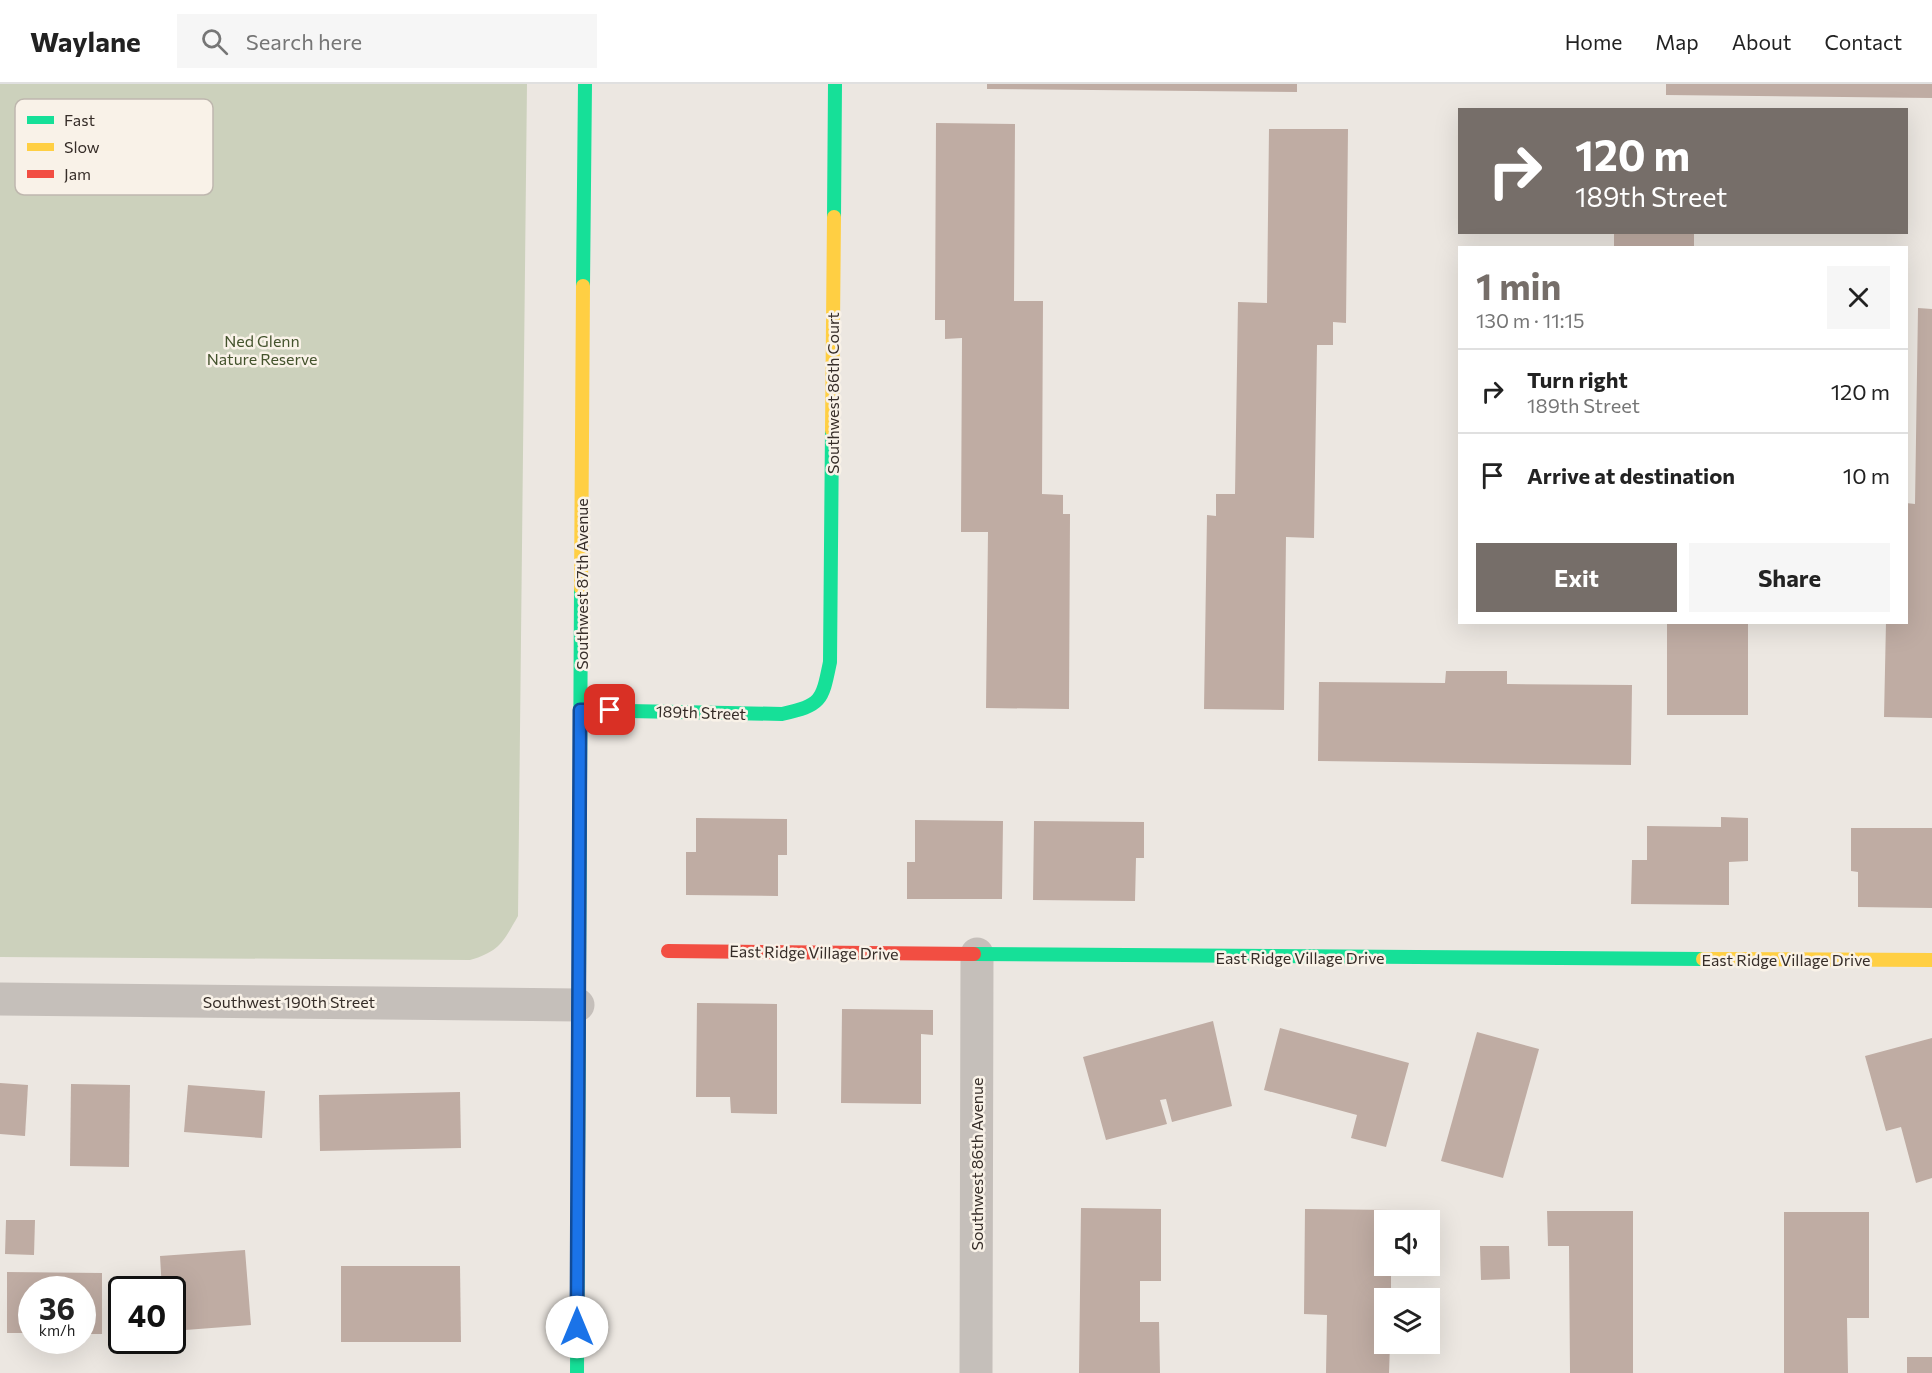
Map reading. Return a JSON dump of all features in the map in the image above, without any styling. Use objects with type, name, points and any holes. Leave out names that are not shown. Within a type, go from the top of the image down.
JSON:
[{"type":"street","name":"Southwest 87th Avenue","points":[[577,1373],[585,84]]},
{"type":"street","name":"Southwest 86th Court","points":[[818,700],[824,691],[830,662],[835,84]]},
{"type":"street","name":"189th Street","points":[[580,710],[782,714],[809,708],[818,700]]},
{"type":"street","name":"East Ridge Village Drive","points":[[668,951],[1932,960]]},
{"type":"street","name":"Southwest 86th Avenue","points":[[976,1373],[977,954]]},
{"type":"street","name":"Southwest 190th Street","points":[[0,999],[578,1005]]},
{"type":"green space","name":"Ned Glenn Nature Reserve","points":[[0,84],[527,84],[518,916],[500,944],[488,953],[470,960],[0,957]]},
{"type":"building","points":[[987,84],[1297,84],[1297,92],[987,89]]},
{"type":"building","points":[[1666,84],[1932,84],[1932,98],[1666,95]]},
{"type":"building","points":[[936,123],[1015,124],[1014,301],[1043,301],[1042,494],[1063,495],[1063,514],[1070,514],[1069,709],[986,708],[988,532],[961,532],[962,338],[945,339],[945,320],[935,320]]},
{"type":"building","points":[[1269,129],[1348,129],[1346,323],[1333,322],[1333,345],[1317,345],[1314,538],[1286,537],[1284,710],[1204,709],[1207,515],[1216,516],[1216,494],[1235,494],[1238,302],[1267,303]]},
{"type":"building","points":[[1614,234],[1694,234],[1694,246],[1614,246]]},
{"type":"building","points":[[1918,308],[1932,309],[1932,718],[1884,717],[1886,624],[1908,624],[1908,503],[1915,504]]},
{"type":"building","points":[[1667,624],[1748,624],[1748,715],[1667,715]]},
{"type":"building","points":[[1446,671],[1507,671],[1507,684],[1632,685],[1631,765],[1318,761],[1319,682],[1445,683]]},
{"type":"building","points":[[1721,817],[1748,818],[1748,861],[1729,862],[1729,905],[1631,904],[1632,860],[1647,860],[1647,826],[1721,827]]},
{"type":"building","points":[[696,818],[787,819],[787,855],[778,855],[778,896],[686,895],[686,852],[696,852]]},
{"type":"building","points":[[915,820],[1003,821],[1002,899],[907,899],[907,862],[915,862]]},
{"type":"building","points":[[1034,821],[1144,822],[1144,858],[1136,858],[1135,901],[1033,900]]},
{"type":"building","points":[[1851,828],[1932,828],[1932,908],[1858,907],[1858,872],[1851,871]]},
{"type":"building","points":[[697,1003],[777,1004],[777,1114],[731,1113],[730,1097],[696,1097]]},
{"type":"building","points":[[842,1009],[933,1010],[933,1035],[921,1034],[921,1104],[841,1103]]},
{"type":"building","points":[[1213,1021],[1232,1106],[1172,1122],[1166,1099],[1160,1100],[1167,1124],[1106,1140],[1083,1057]]},
{"type":"building","points":[[1280,1028],[1409,1063],[1386,1147],[1351,1138],[1357,1115],[1264,1090]]},
{"type":"building","points":[[1477,1032],[1539,1049],[1503,1178],[1441,1161]]},
{"type":"building","points":[[1932,1038],[1932,1178],[1916,1183],[1901,1127],[1886,1131],[1865,1056]]},
{"type":"building","points":[[0,1083],[28,1085],[25,1136],[0,1134]]},
{"type":"building","points":[[71,1084],[130,1085],[129,1167],[70,1166]]},
{"type":"building","points":[[188,1085],[265,1091],[262,1138],[184,1132]]},
{"type":"building","points":[[460,1092],[461,1148],[320,1151],[319,1095]]},
{"type":"building","points":[[1081,1208],[1161,1209],[1161,1281],[1140,1281],[1140,1322],[1159,1322],[1160,1373],[1079,1373]]},
{"type":"building","points":[[1305,1209],[1392,1210],[1374,1210],[1374,1276],[1391,1276],[1391,1288],[1374,1288],[1374,1354],[1390,1354],[1389,1373],[1326,1373],[1327,1315],[1304,1314]]},
{"type":"building","points":[[1547,1211],[1633,1211],[1633,1373],[1570,1373],[1569,1246],[1548,1246]]},
{"type":"building","points":[[1784,1212],[1869,1212],[1869,1318],[1847,1318],[1848,1373],[1784,1373]]},
{"type":"building","points":[[6,1220],[35,1220],[34,1255],[5,1254]]},
{"type":"building","points":[[1480,1246],[1509,1246],[1510,1279],[1481,1280]]},
{"type":"building","points":[[245,1250],[251,1325],[186,1330],[186,1276],[161,1276],[160,1256]]},
{"type":"building","points":[[341,1266],[460,1266],[461,1342],[341,1342]]},
{"type":"building","points":[[7,1272],[102,1273],[102,1334],[96,1334],[96,1276],[18,1276],[18,1333],[7,1333]]},
{"type":"building","points":[[1907,1357],[1932,1357],[1932,1373],[1907,1373]]},
{"type":"traffic: fast","points":[[583,286],[585,84]]},
{"type":"traffic: fast","points":[[834,217],[835,84]]},
{"type":"traffic: fast","points":[[580,710],[782,714],[805,708],[818,699],[825,685],[830,662],[832,430]]},
{"type":"traffic: fast","points":[[577,1373],[581,588]]},
{"type":"traffic: fast","points":[[974,954],[1703,959]]},
{"type":"traffic: slow","points":[[832,430],[834,217]]},
{"type":"traffic: slow","points":[[581,588],[583,286]]},
{"type":"traffic: slow","points":[[1703,959],[1932,960]]},
{"type":"traffic: jam","points":[[668,951],[974,954]]},
{"type":"route","points":[[577,1327],[580,710],[610,710]]}]
